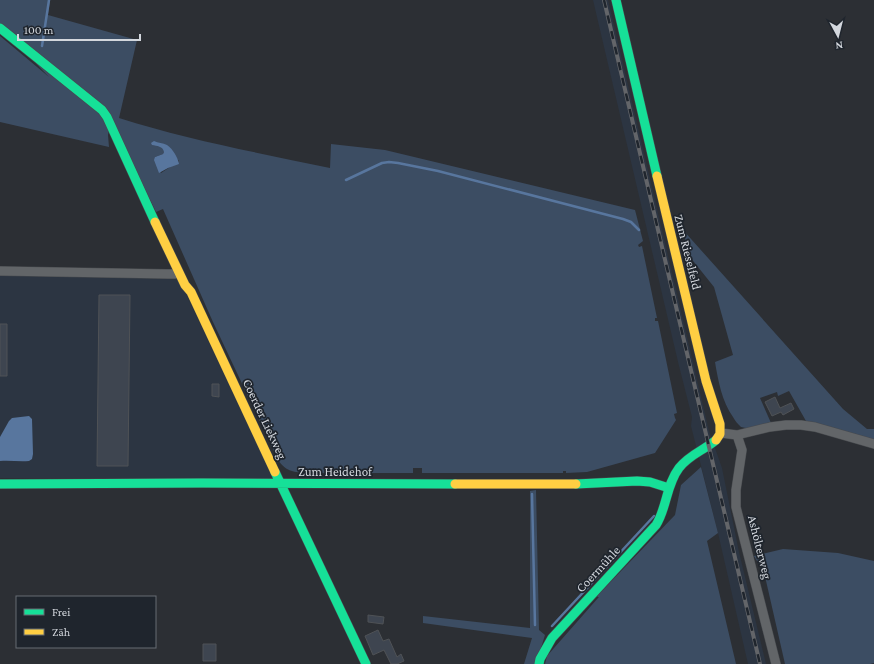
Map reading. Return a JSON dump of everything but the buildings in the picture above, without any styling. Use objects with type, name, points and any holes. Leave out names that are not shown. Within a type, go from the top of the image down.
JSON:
[{"type":"street","name":"Zum Rieselfeld","points":[[616,0],[673,245],[708,388],[720,425],[721,433]]},
{"type":"street","name":"Coerder Liekweg","points":[[0,28],[102,110],[107,117],[179,273],[191,292],[366,664]]},
{"type":"street","points":[[0,271],[179,273]]},
{"type":"street","points":[[669,488],[676,472],[683,463],[702,448],[714,442],[721,433],[737,435],[770,427],[801,425],[815,427],[874,444]]},
{"type":"street","name":"Ashölterweg","points":[[737,435],[742,450],[736,490],[736,506],[776,664]]},
{"type":"street","name":"Zum Heidehof","points":[[0,484],[587,484],[637,481],[650,482],[669,488]]},
{"type":"street","name":"Coermühle","points":[[538,664],[552,638],[653,529],[660,519],[669,488]]},
{"type":"shaded area","points":[[0,0],[50,0],[48,15],[137,40],[119,118],[145,126],[224,146],[330,168],[331,144],[385,150],[635,210],[643,241],[638,245],[639,247],[642,246],[657,318],[655,318],[655,321],[658,321],[677,413],[674,414],[676,420],[655,453],[587,472],[422,473],[422,468],[413,468],[413,473],[305,473],[287,469],[278,460],[213,322],[163,209],[156,212],[111,119],[108,135],[109,147],[0,122],[0,36],[49,77],[0,26]],"holes":[[[162,147],[179,161],[161,173],[155,157],[163,154],[164,149]]]},
{"type":"shaded area","points":[[593,0],[608,0],[709,431],[722,468],[739,552],[766,664],[748,664],[718,533],[691,426],[692,417]]},
{"type":"shaded area","points":[[154,141],[165,144],[169,147],[178,159],[179,164],[159,173],[154,160],[155,157],[163,154],[164,152],[161,147],[152,145],[151,143]]},
{"type":"shaded area","points":[[683,230],[843,409],[867,429],[874,429],[874,442],[806,421],[789,391],[778,396],[777,392],[760,398],[771,423],[751,429],[741,427],[738,424],[729,411],[723,398],[716,369],[715,362],[733,355],[714,287],[690,257]]},
{"type":"shaded area","points":[[0,274],[178,277],[273,479],[0,478]]},
{"type":"shaded area","points":[[29,416],[32,419],[32,459],[29,461],[0,461],[0,437],[9,421],[12,418]]},
{"type":"shaded area","points":[[701,467],[718,533],[707,541],[736,664],[545,664],[547,656],[599,598],[597,596],[675,515],[681,485]]},
{"type":"shaded area","points":[[536,490],[539,630],[545,635],[536,664],[524,664],[532,638],[423,623],[423,616],[530,628],[530,491]]},
{"type":"shaded area","points":[[783,549],[838,553],[874,561],[874,663],[785,664],[764,572],[754,556]]},
{"type":"waterway","points":[[42,46],[49,0]]},
{"type":"waterway","points":[[346,180],[382,163],[398,163],[438,171],[623,219],[631,222],[639,230]]},
{"type":"waterway","points":[[532,494],[535,625]]},
{"type":"waterway","points":[[552,626],[654,516]]},
{"type":"railway","points":[[604,0],[760,664]]},
{"type":"traffic: fast","points":[[616,0],[657,176]]},
{"type":"traffic: fast","points":[[0,28],[102,110],[107,117],[155,222]]},
{"type":"traffic: fast","points":[[539,664],[540,659],[552,638],[656,525],[660,518],[671,482],[679,468],[688,459],[716,440]]},
{"type":"traffic: fast","points":[[275,472],[366,664]]},
{"type":"traffic: fast","points":[[576,484],[637,481],[650,482],[669,488]]},
{"type":"traffic: fast","points":[[0,484],[455,484]]},
{"type":"traffic: slow","points":[[657,176],[706,381],[720,424],[720,434],[716,440]]},
{"type":"traffic: slow","points":[[155,222],[185,285],[191,292],[275,472]]},
{"type":"traffic: slow","points":[[455,484],[576,484]]}]
